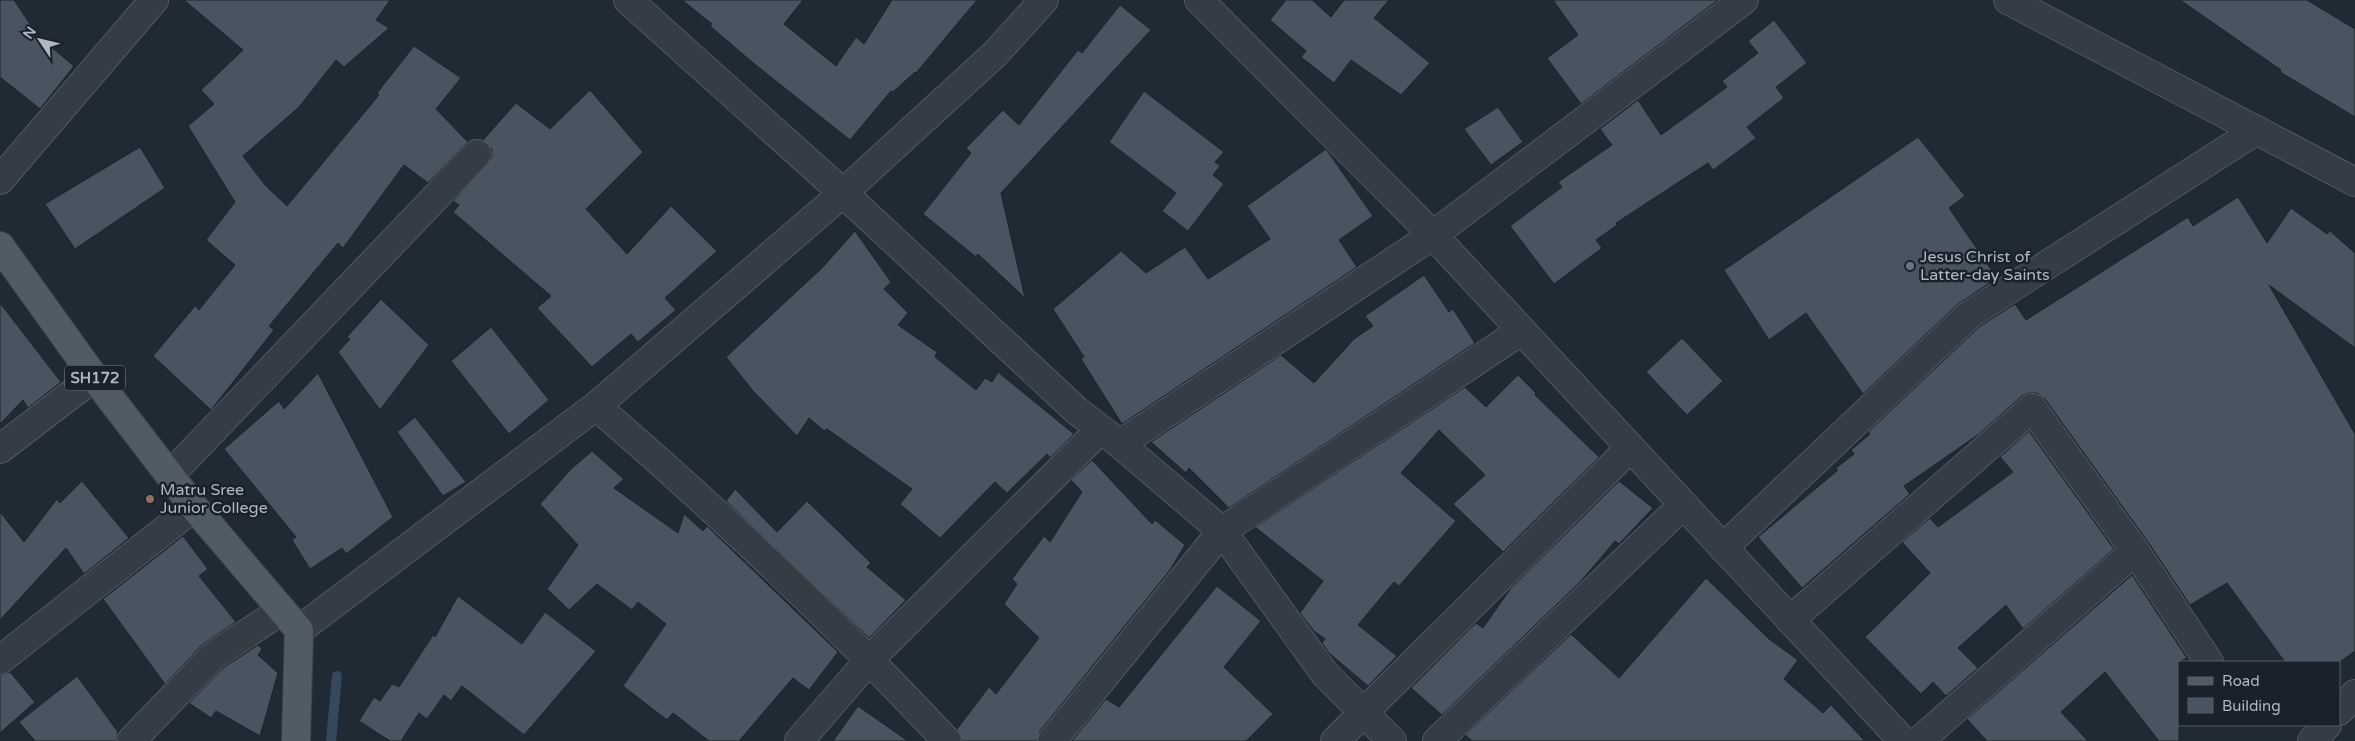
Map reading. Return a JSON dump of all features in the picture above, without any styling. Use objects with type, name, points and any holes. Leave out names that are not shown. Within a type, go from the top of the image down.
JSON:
[{"type":"main road","name":"SH172","points":[[1,248],[94,377],[194,507],[290,620]]},
{"type":"main road","points":[[290,620],[296,741]]},
{"type":"street","points":[[0,180],[154,0]]},
{"type":"street","points":[[628,0],[843,193],[1069,404],[1222,531],[1325,674],[1392,741]]},
{"type":"street","points":[[131,741],[213,656],[290,620],[596,406],[843,193],[995,54],[1044,0]]},
{"type":"street","points":[[1199,0],[1432,235],[1903,741]]},
{"type":"street","points":[[799,741],[870,659],[1110,437],[1432,235],[1744,0]]},
{"type":"street","points":[[2008,0],[2355,182]]},
{"type":"street","points":[[1723,548],[1969,315],[2257,130]]},
{"type":"street","points":[[170,475],[477,154]]},
{"type":"street","points":[[1052,741],[1222,531],[1521,330]]},
{"type":"street","points":[[0,449],[94,377]]},
{"type":"street","points":[[596,406],[667,467],[870,659],[947,741]]},
{"type":"street","points":[[1790,620],[2032,408],[2135,551],[2208,661]]},
{"type":"street","points":[[1335,741],[1630,448]]},
{"type":"street","points":[[1437,741],[1682,505]]},
{"type":"street","points":[[0,660],[194,507]]},
{"type":"street","points":[[1919,741],[2135,551]]},
{"type":"street","points":[[2312,741],[2329,726]]},
{"type":"building","points":[[0,0],[14,0],[38,36],[74,66],[40,109],[0,77]]},
{"type":"building","points":[[184,0],[390,0],[376,20],[389,28],[344,67],[336,60],[299,107],[243,156],[265,185],[287,206],[379,95],[377,93],[414,46],[461,78],[436,109],[468,142],[428,183],[404,165],[343,248],[338,243],[269,326],[274,330],[211,410],[153,356],[195,306],[199,310],[235,265],[206,240],[235,202],[188,126],[214,104],[201,90],[243,50]]},
{"type":"building","points":[[682,0],[803,0],[784,24],[836,66],[856,37],[864,44],[892,0],[977,0],[916,73],[893,92],[891,91],[850,140],[752,62],[710,26],[712,24]]},
{"type":"building","points":[[1286,0],[1312,0],[1331,17],[1344,0],[1389,0],[1374,18],[1430,63],[1401,95],[1351,60],[1334,83],[1301,57],[1306,51],[1270,20]]},
{"type":"building","points":[[1553,0],[1718,0],[1581,104],[1547,58],[1578,35]]},
{"type":"building","points":[[2180,0],[2307,0],[2355,29],[2355,117],[2280,72],[2281,70]]},
{"type":"building","points":[[1120,5],[1151,30],[1001,193],[1025,298],[978,254],[976,257],[923,214],[971,153],[966,148],[1003,110],[1019,125],[1078,50],[1082,53]]},
{"type":"building","points":[[1774,20],[1807,63],[1776,87],[1784,98],[1747,127],[1756,138],[1713,170],[1708,163],[1616,223],[1617,225],[1596,240],[1602,248],[1554,284],[1510,226],[1562,187],[1558,182],[1612,145],[1600,129],[1638,100],[1661,135],[1727,87],[1722,81],[1758,53],[1748,41]]},
{"type":"building","points":[[590,90],[643,152],[586,209],[627,254],[671,206],[717,251],[665,298],[676,310],[638,342],[631,334],[592,367],[537,308],[551,296],[453,212],[459,205],[453,201],[492,158],[492,149],[483,140],[516,103],[550,129]]},
{"type":"building","points":[[1144,91],[1224,152],[1215,162],[1220,166],[1213,175],[1224,184],[1188,231],[1162,211],[1176,193],[1109,142]]},
{"type":"building","points":[[1498,107],[1523,142],[1491,165],[1464,129]]},
{"type":"building","points":[[1918,137],[1965,196],[1949,208],[1997,278],[1958,304],[1863,394],[1806,313],[1769,340],[1724,270]]},
{"type":"building","points":[[140,147],[165,188],[75,249],[45,204]]},
{"type":"building","points":[[1326,149],[1373,216],[1339,240],[1357,267],[1122,424],[1081,359],[1084,357],[1053,309],[1121,251],[1146,273],[1185,247],[1208,279],[1270,239],[1247,206]]},
{"type":"building","points":[[2238,197],[2267,243],[2291,208],[2327,234],[2330,231],[2355,253],[2355,348],[2269,285],[2355,434],[2355,651],[2340,662],[2284,661],[2227,583],[2190,605],[2148,542],[2045,399],[2037,393],[2029,393],[2022,396],[1979,434],[1904,486],[1910,494],[1802,588],[1758,537],[1838,470],[1836,468],[1854,454],[1851,450],[1870,434],[1868,432],[1979,327],[2015,304],[2026,320],[2188,217],[2193,226]]},
{"type":"building","points":[[855,231],[891,282],[884,289],[908,313],[898,325],[937,352],[935,357],[976,390],[985,378],[992,382],[998,372],[1074,434],[1050,458],[1047,454],[1007,493],[995,482],[940,538],[900,504],[912,489],[827,429],[824,431],[809,418],[797,436],[753,391],[726,357],[822,268]]},
{"type":"building","points":[[1424,275],[1449,312],[1453,309],[1475,343],[1229,508],[1189,468],[1186,473],[1151,442],[1281,355],[1314,383],[1354,339],[1373,326],[1365,316]]},
{"type":"building","points":[[381,299],[429,345],[380,410],[338,352],[350,339],[347,337]]},
{"type":"building","points":[[0,303],[61,382],[28,408],[23,400],[0,424]]},
{"type":"building","points":[[491,327],[549,400],[509,434],[451,361]]},
{"type":"building","points":[[1682,338],[1723,381],[1687,415],[1646,372]]},
{"type":"building","points":[[318,373],[393,517],[346,554],[342,548],[310,569],[292,540],[296,537],[224,449],[279,401],[284,409]]},
{"type":"building","points":[[1518,375],[1536,393],[1535,395],[1599,457],[1503,552],[1453,504],[1485,475],[1439,430],[1401,473],[1456,521],[1399,586],[1394,582],[1358,625],[1397,656],[1368,686],[1329,653],[1322,643],[1325,639],[1314,631],[1300,613],[1323,581],[1255,527],[1465,387],[1486,407]]},
{"type":"building","points":[[415,417],[466,482],[443,496],[397,432]]},
{"type":"building","points":[[2029,431],[2114,549],[2023,629],[2006,605],[1958,648],[1978,668],[1946,696],[1933,682],[1921,694],[1865,637],[1930,573],[1902,542],[1930,518],[1938,527],[2013,472],[2000,457]]},
{"type":"building","points":[[592,451],[624,479],[614,488],[678,533],[684,514],[703,531],[707,526],[838,652],[809,690],[793,678],[739,741],[709,741],[673,713],[667,720],[623,686],[666,624],[638,602],[632,610],[597,584],[569,610],[547,589],[578,545],[540,504],[570,470]]},
{"type":"building","points":[[1092,460],[1152,524],[1155,520],[1185,545],[1170,570],[1040,731],[1037,741],[962,741],[957,729],[989,687],[996,694],[1039,638],[1004,604],[1017,584],[1012,579],[1044,536],[1050,542],[1082,492],[1071,480]]},
{"type":"building","points":[[82,481],[129,538],[84,574],[66,548],[0,620],[0,512],[24,542],[57,499],[60,503]]},
{"type":"building","points":[[1619,481],[1653,508],[1619,544],[1615,541],[1581,581],[1442,715],[1411,688],[1476,623],[1483,628],[1511,588]]},
{"type":"building","points":[[735,489],[777,532],[807,501],[871,563],[867,567],[906,600],[869,638],[726,501]]},
{"type":"building","points":[[183,536],[208,569],[199,576],[236,622],[202,645],[165,684],[103,599]]},
{"type":"building","points":[[2132,575],[2187,658],[2178,661],[2179,741],[2159,741],[2105,672],[2061,712],[2088,741],[1987,741],[1967,719]]},
{"type":"building","points":[[1706,578],[1769,639],[1798,660],[1784,679],[1823,713],[1831,705],[1865,741],[1472,741],[1465,735],[1571,634],[1619,678]]},
{"type":"building","points":[[1217,586],[1261,621],[1224,667],[1273,714],[1246,741],[1072,741],[1106,699],[1119,707]]},
{"type":"building","points":[[458,596],[522,644],[545,612],[596,651],[524,735],[462,686],[451,701],[444,695],[427,719],[419,713],[401,741],[390,741],[359,721],[374,697],[380,701],[392,684],[399,687],[433,635],[435,637]]},
{"type":"building","points":[[258,645],[262,649],[258,655],[278,673],[260,736],[216,711],[211,718],[189,703],[223,668]]},
{"type":"building","points":[[10,672],[35,702],[0,733],[0,675]]},
{"type":"building","points":[[77,676],[118,732],[116,741],[35,741],[19,722]]},
{"type":"building","points":[[858,706],[908,741],[833,741]]},
{"type":"waterway","points":[[331,741],[337,676]]},
{"type":"place","name":"Jesus Christ of Latter-day Saints","points":[[1910,266]]},
{"type":"place","name":"Matru Sree Junior College","points":[[150,499]]}]
